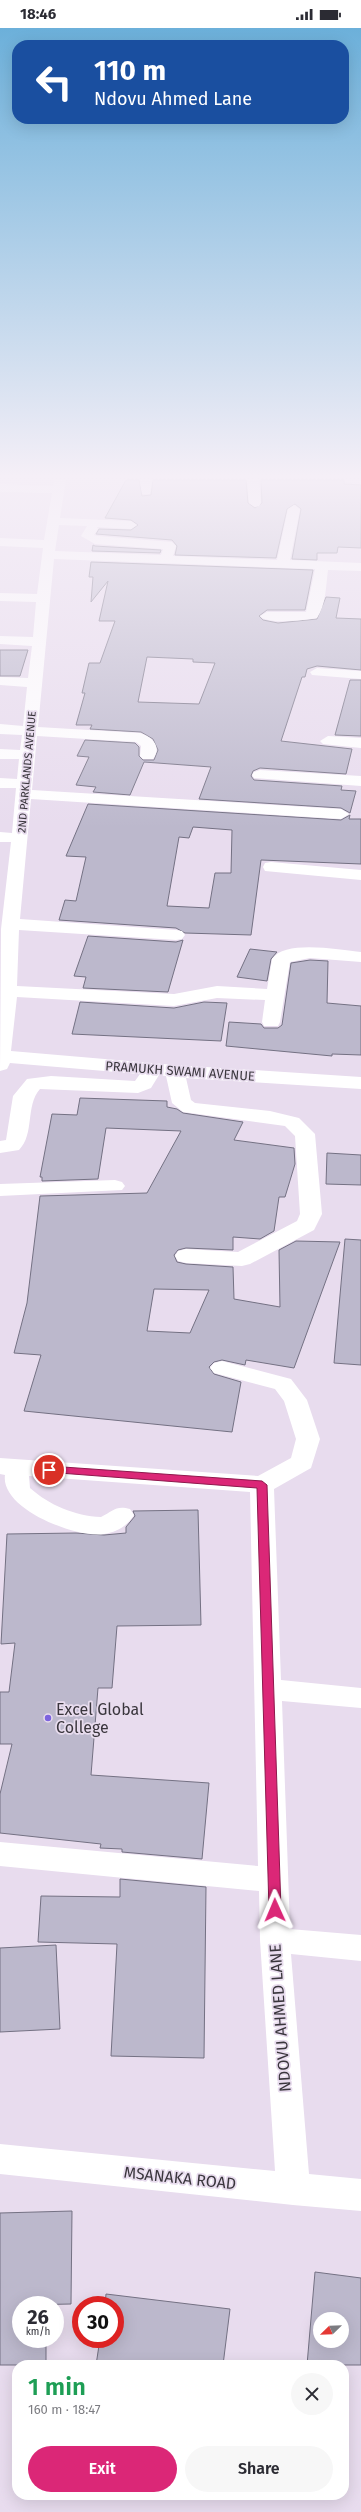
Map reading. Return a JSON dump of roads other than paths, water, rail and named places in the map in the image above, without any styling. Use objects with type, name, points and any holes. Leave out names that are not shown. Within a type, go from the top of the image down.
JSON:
[{"type":"street","points":[[267,616],[303,617],[312,615],[318,596]]},
{"type":"street","points":[[0,597],[43,598]]},
{"type":"street","name":"2ND PARKLANDS AVENUE","points":[[0,1059],[1,1034],[8,991],[7,923],[21,838],[32,732],[34,687],[43,598]]},
{"type":"street","points":[[0,640],[39,642]]},
{"type":"street","points":[[317,672],[361,675]]},
{"type":"street","points":[[0,681],[34,687]]},
{"type":"street","points":[[0,688],[34,687]]},
{"type":"street","points":[[0,729],[140,738],[149,744],[148,756]]},
{"type":"street","points":[[328,740],[361,743]]},
{"type":"street","points":[[0,754],[29,755]]},
{"type":"street","points":[[260,776],[361,781]]},
{"type":"street","points":[[0,783],[25,789],[341,814]]},
{"type":"street","points":[[0,837],[21,838]]},
{"type":"street","points":[[271,867],[361,875]]},
{"type":"street","points":[[0,868],[17,869]]},
{"type":"street","points":[[7,923],[176,935]]},
{"type":"street","points":[[271,1022],[282,959],[289,955],[361,957]]},
{"type":"street","points":[[8,991],[174,1000],[217,992],[275,995]]},
{"type":"street","name":"PRAMUKH SWAMI AVENUE","points":[[0,1059],[361,1083]]},
{"type":"street","points":[[0,1146],[12,1146],[16,1142],[23,1096],[34,1083],[51,1082],[138,1087],[144,1084],[153,1069]]},
{"type":"street","points":[[176,1071],[182,1103],[190,1108],[270,1117],[292,1122],[305,1134],[311,1214],[306,1226],[242,1258],[186,1256]]},
{"type":"street","points":[[0,1190],[115,1186]]},
{"type":"street","points":[[121,1515],[113,1522],[102,1526],[82,1525],[62,1518],[41,1508],[18,1491],[9,1467],[262,1485],[302,1462],[308,1439],[295,1400],[283,1384],[222,1368]]},
{"type":"street","name":"NDOVU AHMED LANE","points":[[262,1485],[275,1880],[275,1940],[293,2190]]},
{"type":"street","points":[[268,1689],[361,1698]]},
{"type":"street","points":[[0,1854],[275,1880]]},
{"type":"street","points":[[275,1940],[361,1948]]},
{"type":"street","name":"MSANAKA ROAD","points":[[0,2160],[293,2190],[361,2195]]},
{"type":"place","name":"Excel Global College","points":[[48,1718]]}]
